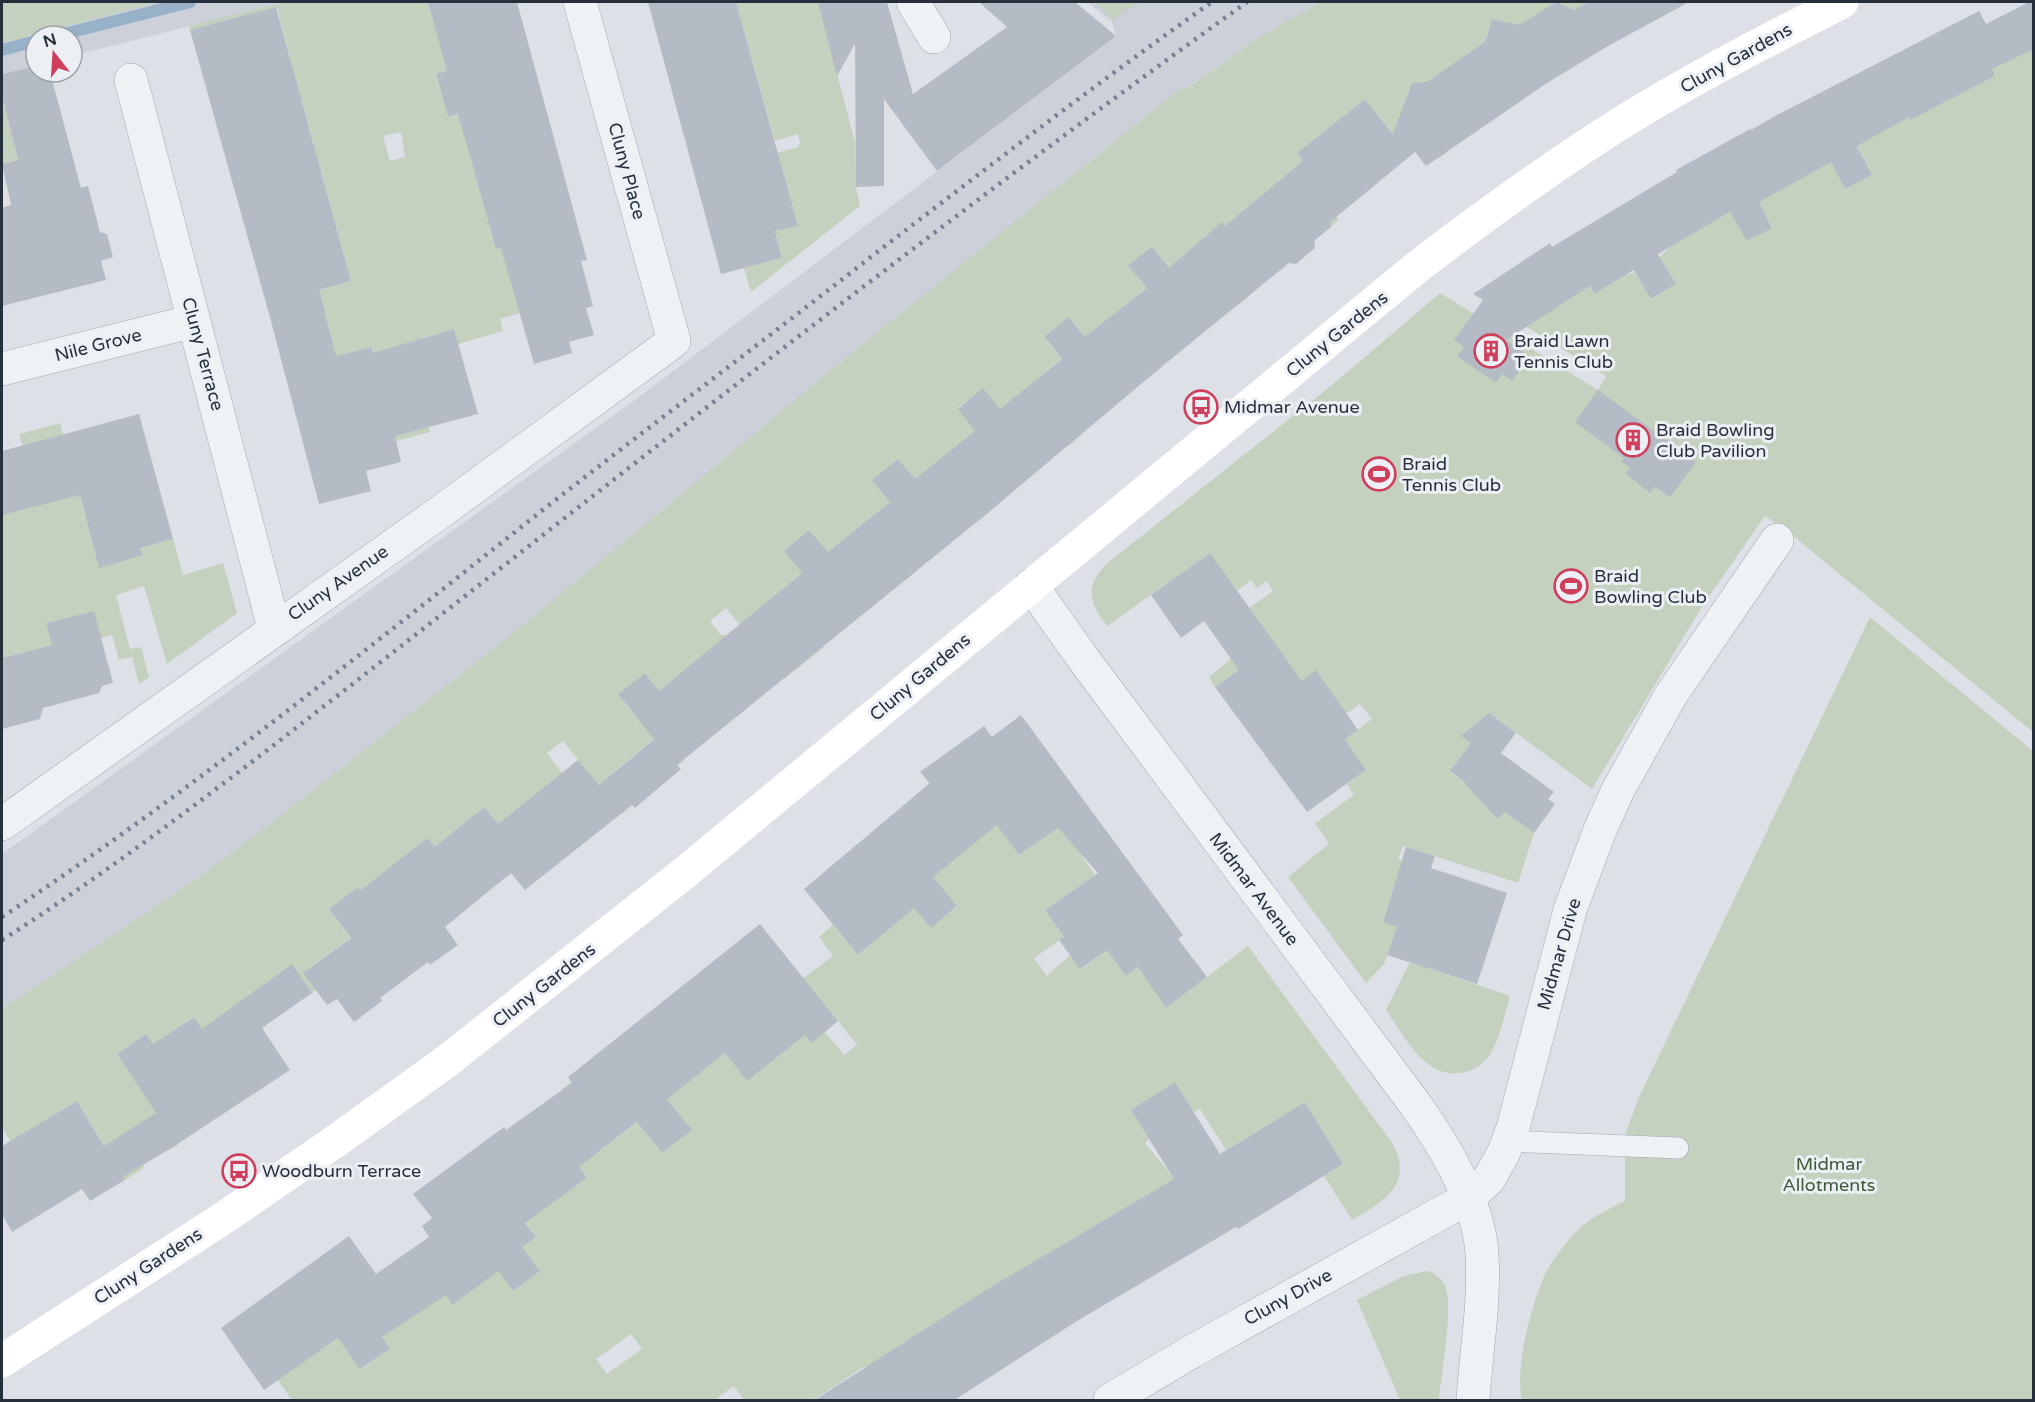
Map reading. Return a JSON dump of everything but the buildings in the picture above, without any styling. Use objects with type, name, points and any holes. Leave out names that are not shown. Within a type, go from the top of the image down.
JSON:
[{"type":"street","name":"Cluny Place","points":[[580,2],[674,341]]},
{"type":"street","points":[[913,2],[934,38]]},
{"type":"street","name":"Cluny Gardens","points":[[2,1361],[240,1206],[447,1061],[683,874],[1416,268],[1497,206],[1589,144],[1685,86],[1842,2]]},
{"type":"street","name":"Cluny Terrace","points":[[131,80],[274,628]]},
{"type":"street","name":"Nile Grove","points":[[2,369],[194,321]]},
{"type":"street","name":"Cluny Avenue","points":[[2,824],[274,628],[443,510],[674,341]]},
{"type":"street","name":"Midmar Drive","points":[[1467,1198],[1488,1180],[1508,1141],[1570,910],[1600,830],[1618,790],[1671,695],[1777,540]]},
{"type":"street","name":"Midmar Avenue","points":[[1031,585],[1431,1127],[1451,1160],[1467,1198]]},
{"type":"street","points":[[1467,1198],[1477,1227],[1482,1252],[1481,1303],[1473,1401]]},
{"type":"street","name":"Cluny Drive","points":[[1110,1401],[1219,1336],[1467,1198]]},
{"type":"lane","points":[[1508,1141],[1678,1148]]},
{"type":"shaded area","points":[[2,2],[284,2],[84,53],[84,24],[24,24],[24,69],[2,74]]},
{"type":"shaded area","points":[[1087,2],[1320,2],[1255,40],[1183,90],[1181,88],[859,347],[522,626],[279,817],[198,878],[2,1009],[2,854],[639,397],[1116,36],[1112,22]]},
{"type":"green space","points":[[2,2],[158,2],[74,24],[24,24],[24,37],[2,43]]},
{"type":"green space","points":[[284,2],[428,2],[436,30],[468,66],[436,75],[448,117],[480,109],[469,153],[496,249],[517,243],[511,281],[520,313],[500,319],[503,331],[441,349],[457,339],[454,329],[421,338],[425,355],[420,396],[430,432],[396,441],[372,347],[336,356],[317,291],[351,281],[321,170],[287,179],[280,153],[314,144],[301,98],[268,107],[293,69],[277,7],[190,30],[189,26]],"holes":[[[401,132],[405,157],[390,161],[383,136]]]},
{"type":"green space","points":[[736,2],[818,2],[855,142],[856,187],[860,206],[751,292],[744,268],[782,258],[775,231],[797,226],[756,159],[798,147],[800,143],[798,134],[775,141]]},
{"type":"green space","points":[[1094,2],[1139,2],[1113,19]]},
{"type":"green space","points":[[1320,2],[1589,2],[1580,7],[1602,49],[1522,42],[1510,23],[1498,20],[1490,25],[1486,38],[1523,97],[1461,85],[1413,85],[1408,92],[1410,101],[1447,152],[1439,158],[1420,134],[1404,147],[1365,99],[1297,153],[1305,164],[1327,210],[1339,219],[1332,226],[1280,180],[1235,238],[1222,223],[1202,240],[1248,298],[1237,305],[1193,251],[1168,270],[1129,266],[1148,287],[1124,306],[1168,361],[1154,374],[1110,319],[1084,340],[1083,334],[1069,317],[1044,338],[1058,355],[1064,357],[1039,377],[1084,432],[1068,447],[1023,392],[998,412],[983,389],[958,408],[978,428],[998,504],[983,517],[939,463],[914,483],[912,476],[898,459],[873,480],[892,500],[868,520],[913,574],[894,589],[849,535],[825,554],[824,548],[809,530],[784,551],[799,569],[804,571],[779,592],[824,647],[784,679],[726,608],[710,621],[720,634],[728,636],[657,693],[656,687],[645,673],[618,694],[636,717],[645,711],[684,760],[677,766],[654,738],[609,776],[632,805],[622,814],[563,741],[547,753],[562,773],[498,824],[484,807],[469,820],[511,873],[505,878],[485,852],[457,874],[427,838],[403,857],[430,891],[379,916],[358,887],[329,909],[350,938],[312,966],[325,983],[312,993],[291,965],[248,996],[267,1024],[262,1029],[212,1043],[193,1017],[164,1037],[170,1071],[146,1034],[117,1054],[178,1145],[166,1151],[147,1120],[123,1134],[144,1168],[125,1180],[77,1101],[45,1120],[16,1151],[2,1127],[2,1009],[198,878],[279,817],[522,626],[859,347],[1181,88],[1184,90],[1255,40]]},
{"type":"green space","points":[[1993,39],[2006,62],[2033,49],[2033,732],[1787,531],[1765,516],[1703,605],[1592,789],[1489,713],[1450,772],[1534,833],[1518,883],[1403,846],[1398,860],[1430,870],[1393,888],[1383,922],[1410,931],[1395,933],[1384,964],[1366,983],[1288,877],[1329,844],[1315,823],[1354,795],[1347,784],[1366,770],[1345,739],[1372,719],[1360,704],[1273,766],[1268,760],[1289,743],[1328,688],[1316,671],[1302,681],[1275,644],[1215,687],[1209,677],[1258,636],[1213,634],[1273,591],[1267,581],[1257,588],[1251,580],[1237,591],[1210,553],[1107,626],[1093,603],[1092,589],[1098,574],[1105,565],[1332,385],[1440,293],[1598,390],[1606,376],[1506,314],[1577,266],[1594,294],[1625,275],[1635,272],[1652,299],[1676,284],[1660,257],[1684,238],[1731,212],[1747,241],[1772,227],[1755,195],[1830,159],[1845,189],[1872,175],[1857,145],[1893,87],[1910,119],[1995,76],[1979,45]]},
{"type":"green space","points":[[2,95],[18,160],[2,164]]},
{"type":"green space","points":[[60,423],[97,559],[142,555],[140,548],[173,539],[183,575],[223,563],[237,613],[167,664],[144,586],[116,595],[130,649],[141,647],[149,677],[139,684],[132,657],[119,660],[112,635],[101,638],[46,623],[52,645],[2,658],[2,505],[4,514],[26,460],[19,434]]},
{"type":"green space","name":"Midmar Allotments","points":[[1870,617],[2033,751],[2033,1400],[1522,1400],[1520,1371],[1522,1355],[1533,1307],[1543,1279],[1549,1266],[1583,1225],[1625,1201],[1625,1134],[1640,1095]]},
{"type":"green space","points":[[948,757],[1019,828],[1006,837],[1019,855],[1058,828],[1078,850],[1095,875],[1045,910],[1064,937],[1034,958],[1047,976],[1070,955],[1081,969],[1106,948],[1126,976],[1157,954],[1155,992],[1166,1008],[1248,946],[1393,1144],[1399,1158],[1400,1171],[1392,1191],[1352,1220],[1324,1176],[1343,1164],[1305,1102],[1226,1150],[1200,1109],[1194,1112],[1174,1083],[1131,1110],[1149,1139],[1145,1143],[1173,1177],[1211,1241],[1149,1194],[1043,1256],[1061,1332],[1057,1334],[999,1282],[901,1345],[887,1399],[865,1366],[813,1400],[744,1400],[734,1386],[717,1398],[718,1400],[292,1400],[256,1350],[292,1325],[314,1355],[341,1336],[361,1369],[390,1349],[371,1322],[375,1312],[389,1332],[400,1325],[411,1249],[454,1305],[479,1285],[488,1225],[513,1291],[540,1271],[522,1247],[536,1237],[518,1212],[555,1175],[568,1192],[587,1178],[556,1136],[581,1118],[561,1090],[572,1082],[599,1118],[595,1155],[639,1121],[641,1127],[662,1153],[691,1130],[670,1102],[665,1100],[697,1019],[747,1080],[784,1008],[812,1043],[825,1032],[844,1055],[857,1045],[802,979],[833,956],[819,937],[833,925],[858,955],[872,944],[851,918],[909,896],[931,927],[957,907],[931,879],[956,815],[924,777]],"holes":[[[631,1334],[642,1349],[607,1374],[596,1359]]]},
{"type":"green space","points":[[1410,962],[1510,996],[1494,1047],[1486,1059],[1476,1067],[1465,1072],[1451,1073],[1428,1064],[1409,1044],[1386,1010]]},
{"type":"green space","points":[[1428,1271],[1442,1281],[1447,1296],[1448,1324],[1439,1400],[1400,1400],[1357,1300],[1404,1276]]},
{"type":"waterway","points":[[84,29],[190,2]]},
{"type":"waterway","points":[[2,50],[24,44]]},
{"type":"railway","points":[[2,917],[209,770],[959,189],[1212,2]]},
{"type":"railway","points":[[2,940],[163,829],[226,782],[885,270],[1247,2]]},
{"type":"place","name":"Braid Lawn Tennis Club","points":[[1491,351]]},
{"type":"place","name":"Midmar Avenue","points":[[1201,407]]},
{"type":"place","name":"Braid Bowling Club Pavilion","points":[[1633,440]]},
{"type":"place","name":"Braid Tennis Club","points":[[1379,474]]},
{"type":"place","name":"Braid Bowling Club","points":[[1571,586]]},
{"type":"place","name":"Woodburn Terrace","points":[[239,1171]]}]
